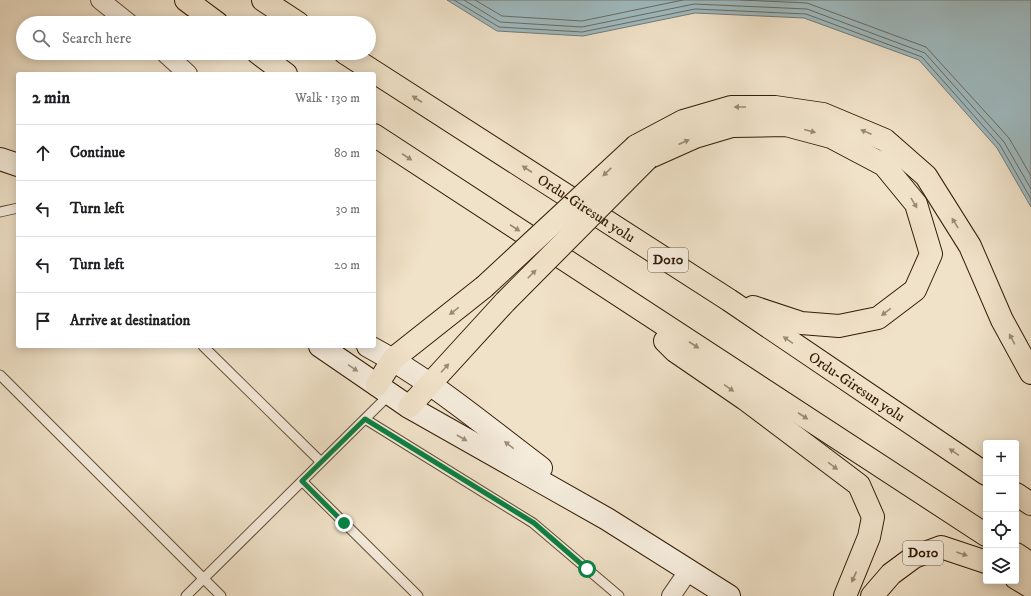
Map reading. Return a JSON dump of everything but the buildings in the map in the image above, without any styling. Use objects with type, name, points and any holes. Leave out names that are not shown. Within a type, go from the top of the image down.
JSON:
[{"type":"highway","points":[[186,0],[208,16]]},
{"type":"highway","points":[[263,0],[287,16]]},
{"type":"highway","points":[[267,60],[283,72]]},
{"type":"highway","name":"Ordu-Giresun yolu","points":[[356,60],[375,72]]},
{"type":"highway","name":"Ordu-Giresun yolu","points":[[376,73],[729,300],[983,472]]},
{"type":"highway","points":[[384,389],[393,359],[484,287],[642,152],[683,121],[731,107],[775,107],[823,114],[885,140],[926,176],[970,246],[1002,320],[1031,373]]},
{"type":"highway","points":[[409,407],[642,152],[732,126],[786,125],[831,137],[884,165],[916,204],[931,254],[915,290],[878,318],[839,326],[801,323],[729,300]]},
{"type":"highway","points":[[376,136],[983,532]]},
{"type":"highway","points":[[613,292],[676,351],[745,400],[859,485],[873,517],[869,537],[845,596]]},
{"type":"highway","points":[[1019,496],[1031,504]]},
{"type":"highway","name":"D010","points":[[872,596],[891,574],[914,556],[941,547],[983,561]]},
{"type":"highway","points":[[1019,556],[1031,564]]},
{"type":"highway","points":[[1019,580],[1031,587]]},
{"type":"main road","points":[[0,159],[16,164]]},
{"type":"main road","points":[[323,348],[409,407],[607,519],[730,596]]},
{"type":"main road","points":[[372,348],[393,359],[429,385],[607,519]]},
{"type":"street","points":[[100,0],[120,16]]},
{"type":"street","points":[[173,60],[186,72]]},
{"type":"street","points":[[672,596],[689,570]]},
{"type":"lane","points":[[0,212],[16,208]]},
{"type":"lane","points":[[204,348],[321,462]]},
{"type":"lane","points":[[0,375],[221,596]]},
{"type":"lane","points":[[186,596],[365,419],[384,389]]},
{"type":"lane","points":[[365,419],[534,523],[619,596]]},
{"type":"lane","points":[[302,481],[418,596]]},
{"type":"water","points":[[447,0],[1031,0],[1031,207],[997,148],[919,60],[804,18],[695,13],[583,36],[497,31]]},
{"type":"route","points":[[344,523],[302,481],[365,419],[534,523],[587,569]]}]
